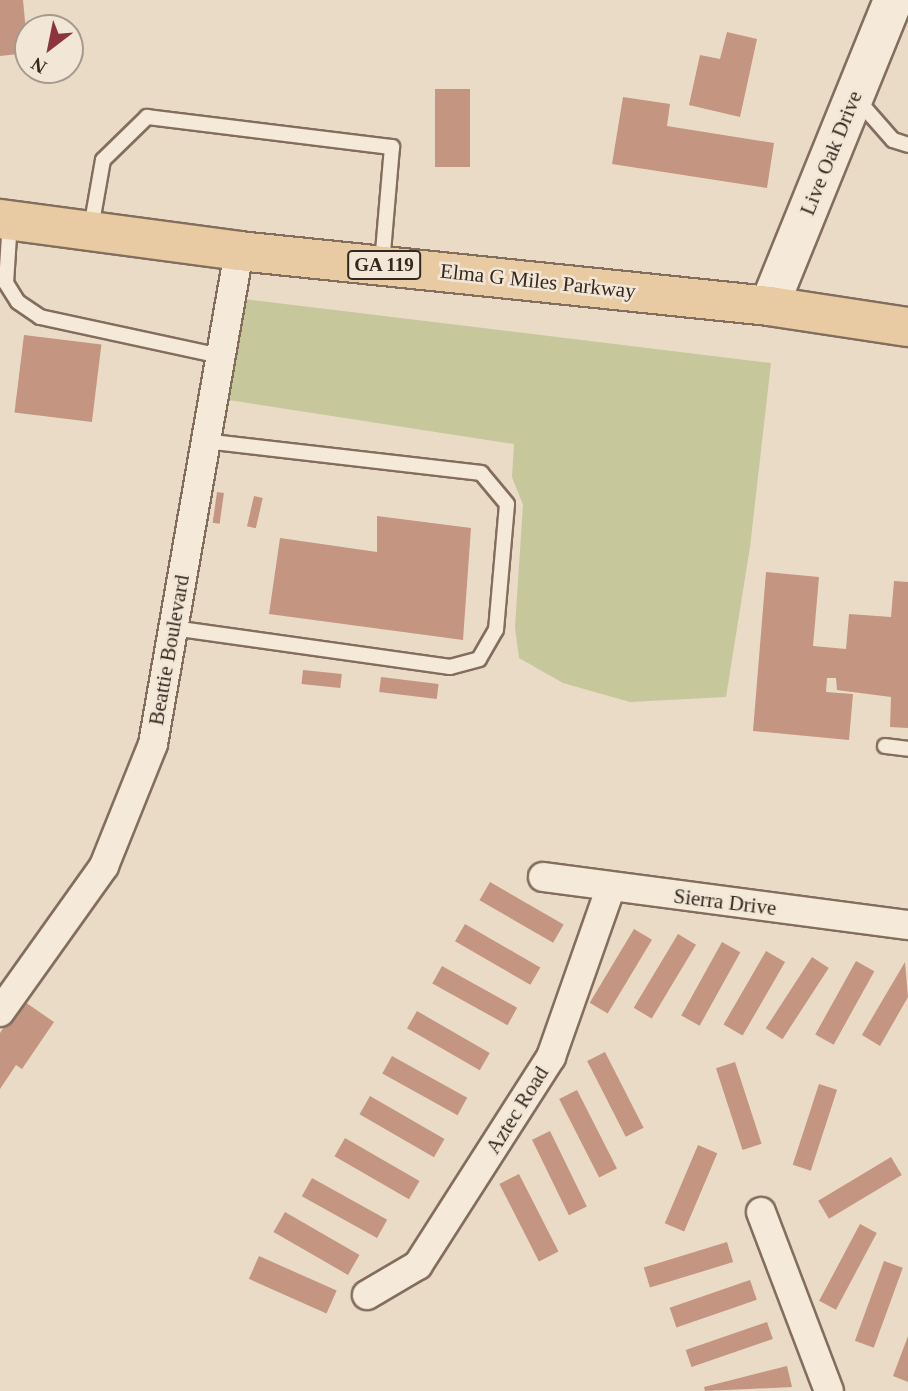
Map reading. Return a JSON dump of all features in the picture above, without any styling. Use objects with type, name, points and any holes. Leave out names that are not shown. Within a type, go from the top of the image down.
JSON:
[{"type":"main road","name":"Elma G Miles Parkway","points":[[5,220],[239,251],[769,306],[908,327]]},
{"type":"street","name":"Live Oak Drive","points":[[769,306],[893,0]]},
{"type":"street","name":"Beattie Boulevard","points":[[0,1012],[104,866],[153,744],[239,251]]},
{"type":"street","name":"Sierra Drive","points":[[543,877],[908,925]]},
{"type":"street","name":"Aztec Road","points":[[367,1295],[418,1265],[551,1057],[611,887]]},
{"type":"street","points":[[761,1212],[829,1391]]},
{"type":"lane","points":[[854,96],[893,140],[908,145]]},
{"type":"lane","points":[[90,231],[103,160],[147,117],[392,146],[382,264]]},
{"type":"lane","points":[[5,220],[6,283],[18,302],[40,317],[220,356]]},
{"type":"lane","points":[[173,628],[450,667],[478,659],[496,630],[507,504],[481,473],[206,441]]},
{"type":"lane","points":[[885,746],[908,749]]},
{"type":"green space","points":[[243,299],[771,363],[750,547],[726,697],[630,702],[563,683],[519,658],[515,627],[523,505],[512,477],[514,444],[222,399]]},
{"type":"building","points":[[0,0],[23,0],[24,14],[14,14],[14,54],[0,56]]},
{"type":"building","points":[[727,32],[757,39],[740,117],[689,105],[700,55],[720,59]]},
{"type":"building","points":[[435,89],[470,89],[470,167],[435,167]]},
{"type":"building","points":[[623,97],[670,104],[667,126],[774,143],[767,188],[612,164]]},
{"type":"building","points":[[24,335],[101,345],[92,422],[14,412]]},
{"type":"building","points":[[217,492],[224,493],[220,524],[213,523]]},
{"type":"building","points":[[254,496],[263,498],[256,528],[247,526]]},
{"type":"building","points":[[377,516],[471,528],[463,640],[269,614],[280,538],[377,552]]},
{"type":"building","points":[[766,572],[819,577],[813,646],[846,649],[849,614],[891,617],[894,581],[908,582],[908,728],[890,727],[891,697],[837,690],[836,678],[827,678],[826,692],[853,694],[849,740],[753,731]]},
{"type":"building","points":[[303,670],[342,674],[340,688],[302,684]]},
{"type":"building","points":[[381,677],[439,684],[437,699],[379,692]]},
{"type":"building","points":[[490,882],[564,924],[553,943],[480,900]]},
{"type":"building","points":[[465,924],[540,968],[530,985],[455,941]]},
{"type":"building","points":[[634,929],[652,940],[608,1014],[590,1003]]},
{"type":"building","points":[[678,934],[696,945],[652,1019],[634,1008]]},
{"type":"building","points":[[722,942],[740,952],[700,1026],[681,1015]]},
{"type":"building","points":[[766,951],[785,962],[743,1036],[724,1025]]},
{"type":"building","points":[[812,957],[829,968],[782,1039],[766,1028]]},
{"type":"building","points":[[856,961],[874,971],[834,1045],[815,1034]]},
{"type":"building","points":[[905,962],[908,997],[880,1046],[862,1035]]},
{"type":"building","points":[[442,966],[517,1008],[508,1025],[432,983]]},
{"type":"building","points":[[22,1000],[54,1022],[22,1069],[16,1065],[0,1089],[0,1033]]},
{"type":"building","points":[[417,1011],[490,1053],[480,1070],[407,1028]]},
{"type":"building","points":[[605,1052],[644,1128],[626,1137],[587,1061]]},
{"type":"building","points":[[392,1056],[467,1098],[458,1115],[382,1073]]},
{"type":"building","points":[[735,1062],[762,1144],[743,1150],[716,1068]]},
{"type":"building","points":[[819,1084],[837,1090],[811,1171],[793,1165]]},
{"type":"building","points":[[577,1090],[617,1168],[599,1177],[559,1099]]},
{"type":"building","points":[[370,1096],[444,1139],[434,1157],[360,1114]]},
{"type":"building","points":[[550,1131],[587,1206],[569,1215],[532,1140]]},
{"type":"building","points":[[345,1138],[419,1181],[409,1199],[334,1156]]},
{"type":"building","points":[[698,1145],[717,1153],[684,1231],[665,1223]]},
{"type":"building","points":[[891,1157],[902,1175],[829,1219],[818,1201]]},
{"type":"building","points":[[519,1174],[558,1252],[539,1262],[499,1184]]},
{"type":"building","points":[[312,1178],[387,1220],[377,1238],[302,1196]]},
{"type":"building","points":[[285,1212],[359,1255],[348,1275],[273,1232]]},
{"type":"building","points":[[860,1224],[877,1233],[836,1310],[819,1301]]},
{"type":"building","points":[[727,1242],[733,1262],[650,1288],[644,1267]]},
{"type":"building","points":[[259,1256],[337,1291],[326,1313],[249,1279]]},
{"type":"building","points":[[884,1261],[903,1268],[874,1348],[855,1341]]},
{"type":"building","points":[[750,1280],[757,1300],[676,1328],[670,1308]]},
{"type":"building","points":[[767,1322],[773,1339],[692,1367],[686,1350]]},
{"type":"building","points":[[908,1336],[908,1382],[893,1376]]},
{"type":"building","points":[[787,1366],[792,1387],[705,1391],[704,1387]]}]
